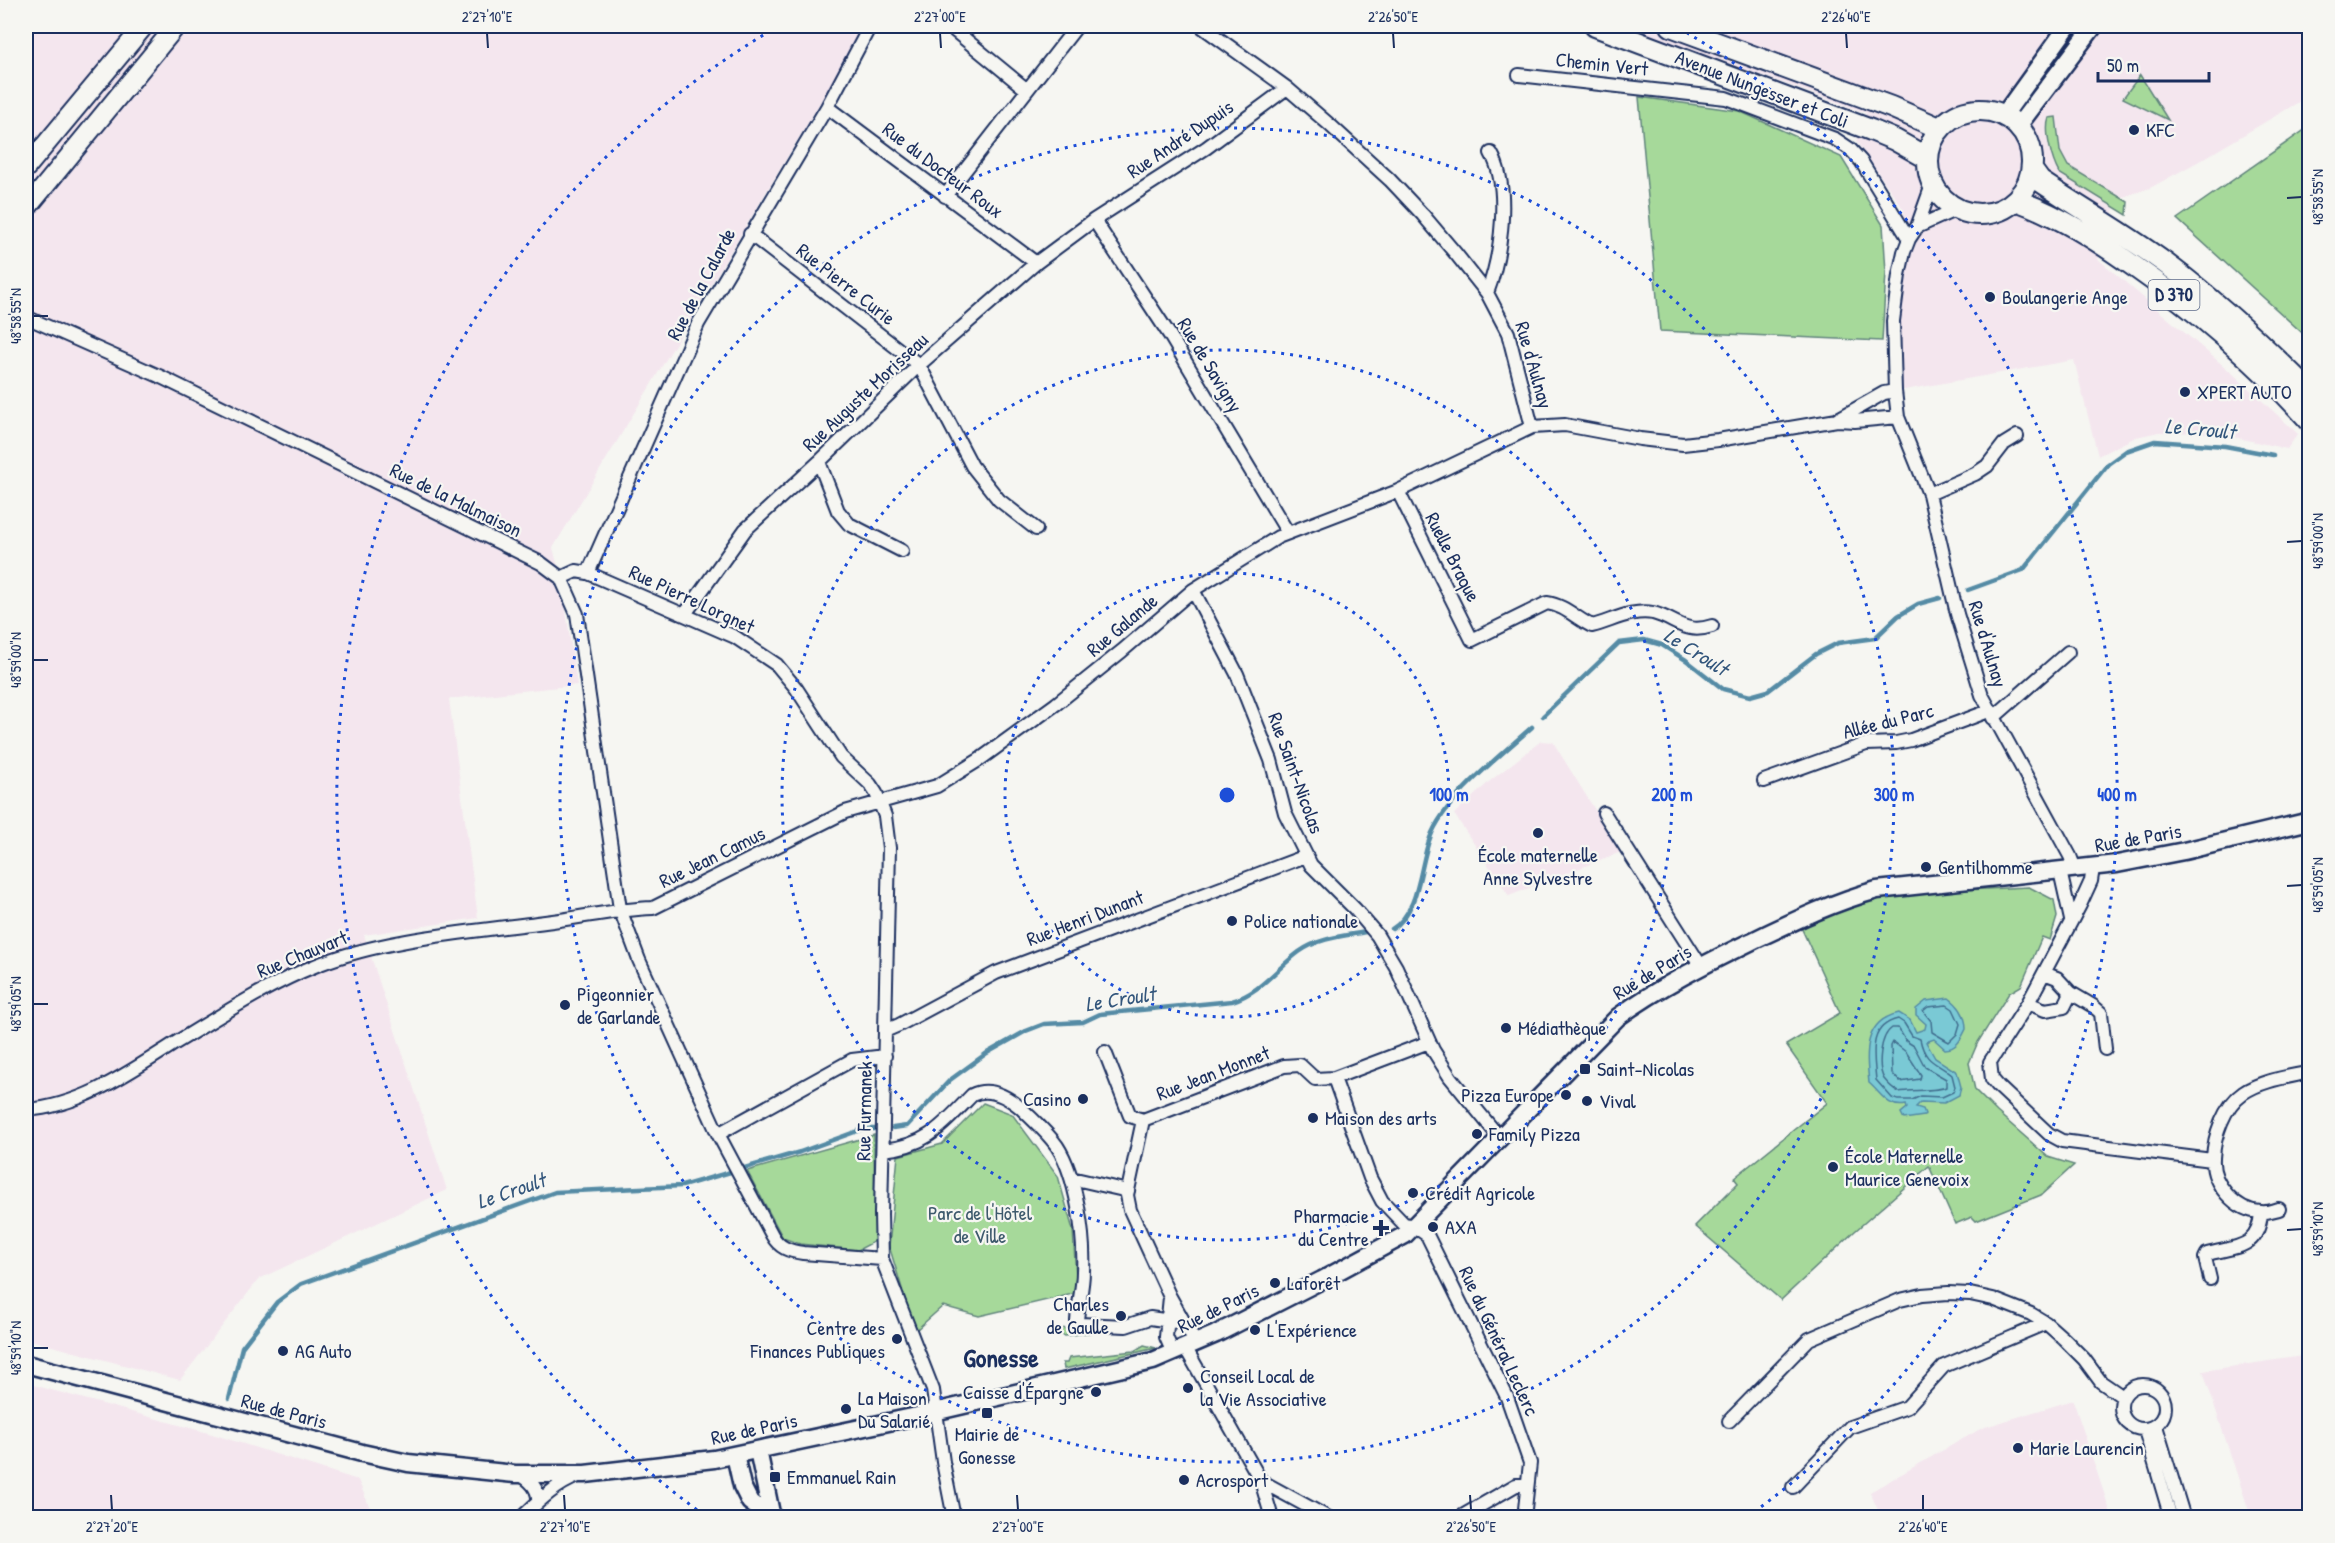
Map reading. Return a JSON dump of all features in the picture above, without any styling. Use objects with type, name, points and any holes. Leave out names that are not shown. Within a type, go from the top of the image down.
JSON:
[{"type":"main road","points":[[26,168],[144,26]]},
{"type":"main road","points":[[26,208],[176,26]]},
{"type":"main road","name":"Avenue Nungesser et Coli","points":[[1595,26],[1879,134],[1927,158]]},
{"type":"main road","name":"Avenue Nungesser et Coli","points":[[1671,26],[1891,107],[1939,128]]},
{"type":"main road","points":[[1969,110],[1987,110],[2011,121],[2027,139],[2032,154],[2032,170],[2028,183],[2016,200],[2007,207],[1991,213],[1974,214],[1957,209],[1939,195],[1932,185],[1927,158],[1931,142],[1939,128],[1953,117],[1969,110]]},
{"type":"main road","name":"D 370","points":[[2032,170],[2040,180],[2138,244],[2212,300],[2310,392]]},
{"type":"main road","name":"D 370","points":[[2016,200],[2046,210],[2078,227],[2167,290],[2265,374],[2310,421]]},
{"type":"street","name":"Rue de la Calarde","points":[[588,573],[698,324],[827,107],[870,26]]},
{"type":"street","points":[[949,26],[1027,90]]},
{"type":"street","points":[[945,196],[1077,26]]},
{"type":"street","name":"Rue d'Aulnay","points":[[1201,26],[1287,88],[1390,180],[1423,215],[1487,293],[1508,333],[1532,427],[1565,425],[1640,439],[1683,444],[1837,420],[1856,421],[1898,417]]},
{"type":"street","points":[[2011,121],[2068,26]]},
{"type":"street","points":[[2011,121],[2094,26]]},
{"type":"street","name":"Chemin Vert","points":[[1519,75],[1726,98],[1835,139],[1850,149],[1861,161],[1909,239]]},
{"type":"street","name":"Rue André Dupuis","points":[[1094,220],[1206,148],[1287,88]]},
{"type":"street","name":"Rue du Docteur Roux","points":[[827,107],[1036,263]]},
{"type":"street","points":[[1487,293],[1496,270],[1502,236],[1500,177],[1496,161],[1491,153]]},
{"type":"street","name":"Rue d'Aulnay","points":[[1932,185],[1917,227],[1909,239],[1899,275],[1893,321],[1898,417],[1929,494],[1957,614],[1982,695],[2070,856],[2067,870],[2071,920]]},
{"type":"street","points":[[1917,227],[1957,209]]},
{"type":"street","name":"Rue Auguste Morisseau","points":[[685,614],[745,530],[919,365],[1036,263],[1094,220]]},
{"type":"street","name":"Rue de Savigny","points":[[1094,220],[1169,334],[1288,532]]},
{"type":"street","name":"Rue Pierre Curie","points":[[750,234],[919,365]]},
{"type":"street","name":"Rue de la Malmaison","points":[[26,317],[170,381],[540,563],[561,578]]},
{"type":"street","points":[[919,365],[972,466],[999,500],[1036,529]]},
{"type":"street","name":"Rue d'Aulnay","points":[[1837,420],[1884,393],[1895,392]]},
{"type":"street","name":"Rue Galande","points":[[817,826],[845,812],[937,786],[979,760],[1114,658],[1193,590],[1278,537],[1398,491],[1532,427]]},
{"type":"street","points":[[1929,494],[1988,466],[2004,444],[2018,436]]},
{"type":"street","points":[[819,462],[838,511],[849,524],[902,550]]},
{"type":"street","name":"Ruelle Braque","points":[[1398,491],[1472,640],[1547,603],[1556,604],[1592,626],[1634,612],[1653,614],[1699,631],[1712,626]]},
{"type":"street","points":[[588,573],[576,571],[561,578],[577,614],[620,909],[639,960],[718,1134],[775,1241],[790,1251],[882,1259]]},
{"type":"street","name":"Rue Pierre Lorgnet","points":[[588,573],[735,637],[777,665],[796,688],[841,757],[870,783],[880,802]]},
{"type":"street","name":"Rue Saint-Nicolas","points":[[1193,590],[1237,674],[1271,760],[1285,813],[1311,865],[1355,909],[1377,935],[1396,967],[1429,1042],[1449,1077],[1499,1137]]},
{"type":"street","points":[[1991,714],[2068,652]]},
{"type":"street","name":"Allée du Parc","points":[[1764,781],[1866,744],[1911,740],[1991,714]]},
{"type":"street","name":"Rue Furmanek","points":[[880,802],[888,832],[889,848],[882,1259],[933,1390],[954,1518]]},
{"type":"street","points":[[1604,813],[1701,966]]},
{"type":"street","name":"Rue de Paris","points":[[26,1365],[408,1463],[518,1474],[585,1474],[735,1455],[1153,1361],[1322,1280],[1406,1235],[1618,1017],[1701,966],[1801,918],[1846,898],[1877,890],[2093,868],[2184,851],[2310,821]]},
{"type":"street","name":"Rue Jean Camus","points":[[620,909],[653,908],[817,826]]},
{"type":"street","name":"Rue Henri Dunant","points":[[885,1031],[996,973],[1306,856]]},
{"type":"street","points":[[2093,868],[2091,881],[2044,973],[2028,1003],[1990,1062],[1992,1079],[2049,1134],[2075,1144],[2212,1160]]},
{"type":"street","name":"Rue Chauvart","points":[[26,1110],[39,1109],[80,1097],[118,1080],[248,997],[317,965],[346,956],[451,934],[548,922],[620,909]]},
{"type":"street","points":[[2044,973],[2057,978],[2071,993],[2101,1013],[2104,1049]]},
{"type":"street","points":[[2028,1003],[2045,1010],[2064,1007],[2071,993]]},
{"type":"street","points":[[1334,1078],[1429,1042]]},
{"type":"street","points":[[1105,1052],[1130,1116],[1143,1120],[1128,1191],[1130,1209],[1170,1297],[1185,1323],[1184,1347]]},
{"type":"street","points":[[718,1134],[852,1060],[885,1056]]},
{"type":"street","name":"Rue Jean Monnet","points":[[1143,1120],[1284,1066],[1300,1065],[1315,1079],[1334,1078]]},
{"type":"street","points":[[2279,1209],[2261,1212],[2246,1209],[2234,1202],[2224,1192],[2217,1179],[2212,1160],[2224,1117],[2230,1105],[2241,1094],[2266,1082],[2310,1072]]},
{"type":"street","name":"Rue du Général Leclerc","points":[[1334,1078],[1370,1178],[1382,1201],[1404,1224],[1414,1226],[1427,1235],[1507,1397],[1530,1462],[1524,1518]]},
{"type":"street","points":[[884,1150],[901,1148],[923,1141],[939,1129],[972,1095],[986,1091],[1004,1097],[1017,1105],[1044,1130],[1061,1152],[1071,1178],[1083,1247],[1083,1278],[1077,1321],[1080,1324],[1126,1326],[1146,1318],[1185,1323]]},
{"type":"street","points":[[1061,1152],[1073,1148]]},
{"type":"street","points":[[1071,1178],[1128,1191]]},
{"type":"street","points":[[2210,1279],[2205,1258],[2207,1254],[2250,1242],[2257,1235],[2261,1212]]},
{"type":"street","points":[[1729,1421],[1809,1339],[1900,1300],[1922,1295],[1970,1294],[1993,1299],[2031,1314],[2046,1323],[2084,1359],[2101,1382],[2123,1397]]},
{"type":"street","points":[[1170,1297],[1166,1337],[1184,1347],[1261,1481],[1272,1518]]},
{"type":"street","points":[[1793,1487],[1850,1427],[1907,1407],[1944,1366],[2046,1323]]},
{"type":"street","points":[[2140,1385],[2154,1387],[2163,1397],[2166,1411],[2150,1428],[2134,1427],[2125,1419],[2121,1407],[2123,1397],[2133,1387],[2140,1385]]},
{"type":"street","points":[[2150,1428],[2172,1518]]},
{"type":"street","points":[[2150,1428],[2184,1518]]},
{"type":"street","points":[[758,1450],[772,1518]]},
{"type":"street","points":[[735,1455],[742,1486],[750,1502],[772,1518]]},
{"type":"street","points":[[518,1474],[537,1489],[538,1501]]},
{"type":"street","points":[[521,1518],[538,1501],[565,1483],[585,1474]]},
{"type":"street","points":[[1261,1481],[1329,1518]]},
{"type":"street","points":[[1459,1518],[1516,1485],[1527,1485]]},
{"type":"shaded area","points":[[26,26],[866,26],[553,548],[561,578],[577,685],[449,699],[478,918],[364,935],[447,1190],[259,1279],[180,1380],[26,1339]]},
{"type":"shaded area","points":[[1624,26],[2309,26],[2309,96],[2150,188],[2117,199],[2098,259],[2232,373],[2298,434],[2287,449],[2216,433],[2159,432],[2136,437],[2098,456],[2074,360],[1899,391],[1889,342],[1904,210],[1856,141],[1866,113]]},
{"type":"shaded area","name":"École maternelle Anne Sylvestre","points":[[1541,741],[1553,742],[1621,852],[1509,896],[1454,814],[1490,781]]},
{"type":"shaded area","points":[[2309,1355],[2309,1517],[2251,1517],[2203,1371]]},
{"type":"shaded area","points":[[26,1383],[212,1434],[358,1480],[374,1517],[26,1517]]},
{"type":"shaded area","name":"Marie Laurencin","points":[[2073,1400],[2112,1517],[1881,1517],[1870,1492],[1982,1428]]},
{"type":"green space","points":[[2140,75],[2168,120],[2123,98]]},
{"type":"green space","points":[[1639,97],[1739,111],[1841,157],[1883,225],[1886,272],[1882,341],[1660,331]]},
{"type":"green space","points":[[2056,117],[2060,151],[2068,166],[2128,202],[2127,215],[2059,173],[2051,154],[2047,130],[2049,118]]},
{"type":"green space","points":[[2309,127],[2309,339],[2177,219]]},
{"type":"green space","points":[[2029,887],[2054,900],[2057,917],[2050,940],[2042,937],[2021,986],[2009,993],[1978,1042],[1969,1063],[1975,1090],[1997,1112],[2048,1157],[2074,1165],[2041,1195],[1976,1221],[1972,1217],[1955,1224],[1929,1166],[1781,1300],[1695,1226],[1738,1183],[1734,1178],[1827,1103],[1786,1045],[1840,1013],[1801,927],[1858,901],[1942,891]]},
{"type":"green space","name":"Parc de l'Hôtel de Ville","points":[[983,1103],[1012,1114],[1058,1176],[1073,1230],[1077,1293],[979,1316],[943,1306],[915,1331],[889,1246],[898,1156],[942,1144]]},
{"type":"green space","points":[[874,1135],[875,1241],[858,1250],[800,1244],[783,1238],[747,1171]]},
{"type":"green space","points":[[1057,1329],[1101,1331],[1065,1336],[1059,1334]]},
{"type":"green space","points":[[1144,1345],[1156,1348],[1064,1369],[1063,1363],[1067,1363],[1069,1358],[1134,1351]]},
{"type":"water","points":[[1949,998],[1964,1015],[1966,1029],[1958,1043],[1949,1049],[1945,1049],[1934,1039],[1926,1042],[1935,1058],[1957,1072],[1961,1087],[1959,1095],[1944,1103],[1921,1102],[1916,1107],[1923,1109],[1924,1116],[1904,1119],[1901,1113],[1907,1108],[1906,1105],[1894,1105],[1869,1083],[1867,1061],[1869,1040],[1879,1023],[1899,1013],[1910,1020],[1916,1032],[1925,1029],[1926,1024],[1916,1015],[1916,1009],[1926,1001]]},
{"type":"waterway","name":"Le Croult","points":[[1968,590],[2023,570],[2108,464],[2126,451],[2155,441],[2225,446],[2273,455]]},
{"type":"waterway","name":"Le Croult","points":[[1543,716],[1619,643],[1644,640],[1662,645],[1686,660],[1723,689],[1750,696],[1768,691],[1816,654],[1838,643],[1875,638],[1898,616],[1918,604],[1940,598]]},
{"type":"waterway","name":"Le Croult","points":[[1392,929],[1408,911],[1417,888],[1430,838],[1447,808],[1475,778],[1532,727]]},
{"type":"waterway","name":"Le Croult","points":[[893,1128],[907,1126],[950,1080],[987,1053],[1026,1031],[1044,1024],[1083,1022],[1100,1014],[1232,1001],[1251,992],[1306,947],[1331,938],[1366,932]]},
{"type":"waterway","name":"Le Croult","points":[[229,1399],[242,1347],[277,1302],[301,1284],[555,1192],[682,1186],[800,1152],[863,1129],[875,1129]]},
{"type":"place","name":"KFC","points":[[2134,130]]},
{"type":"place","name":"Boulangerie Ange","points":[[1990,297]]},
{"type":"place","name":"XPERT AUTO","points":[[2185,392]]},
{"type":"place","name":"École maternelle Anne Sylvestre","points":[[1538,833]]},
{"type":"place","name":"Gentilhomme","points":[[1926,867]]},
{"type":"place","name":"Police nationale","points":[[1232,921]]},
{"type":"place","name":"Pigeonnier de Garlande","points":[[565,1005]]},
{"type":"place","name":"Médiathèque","points":[[1506,1028]]},
{"type":"place","name":"Saint-Nicolas","points":[[1585,1069]]},
{"type":"place","name":"Pizza Europe","points":[[1566,1095]]},
{"type":"place","name":"Casino","points":[[1083,1099]]},
{"type":"place","name":"Vival","points":[[1587,1101]]},
{"type":"place","name":"Maison des arts","points":[[1313,1118]]},
{"type":"place","name":"Family Pizza","points":[[1477,1134]]},
{"type":"place","name":"École Maternelle Maurice Genevoix","points":[[1833,1167]]},
{"type":"place","name":"Crédit Agricole","points":[[1413,1193]]},
{"type":"place","name":"AXA","points":[[1433,1227]]},
{"type":"place","name":"Pharmacie du Centre","points":[[1381,1228]]},
{"type":"place","name":"Laforêt","points":[[1275,1283]]},
{"type":"place","name":"Charles de Gaulle","points":[[1121,1316]]},
{"type":"place","name":"L'Expérience","points":[[1255,1330]]},
{"type":"place","name":"Centre des Finances Publiques","points":[[897,1339]]},
{"type":"place","name":"AG Auto","points":[[283,1351]]},
{"type":"place","name":"Conseil Local de la Vie Associative","points":[[1188,1388]]},
{"type":"place","name":"Caisse d'Épargne","points":[[1096,1392]]},
{"type":"place","name":"La Maison Du Salarié","points":[[846,1409]]},
{"type":"place","name":"Mairie de Gonesse","points":[[987,1413]]},
{"type":"place","name":"Marie Laurencin","points":[[2018,1448]]},
{"type":"place","name":"Emmanuel Rain","points":[[775,1477]]},
{"type":"place","name":"Acrosport","points":[[1184,1480]]},
{"type":"district","name":"Gonesse","points":[[1001,1358]]}]
